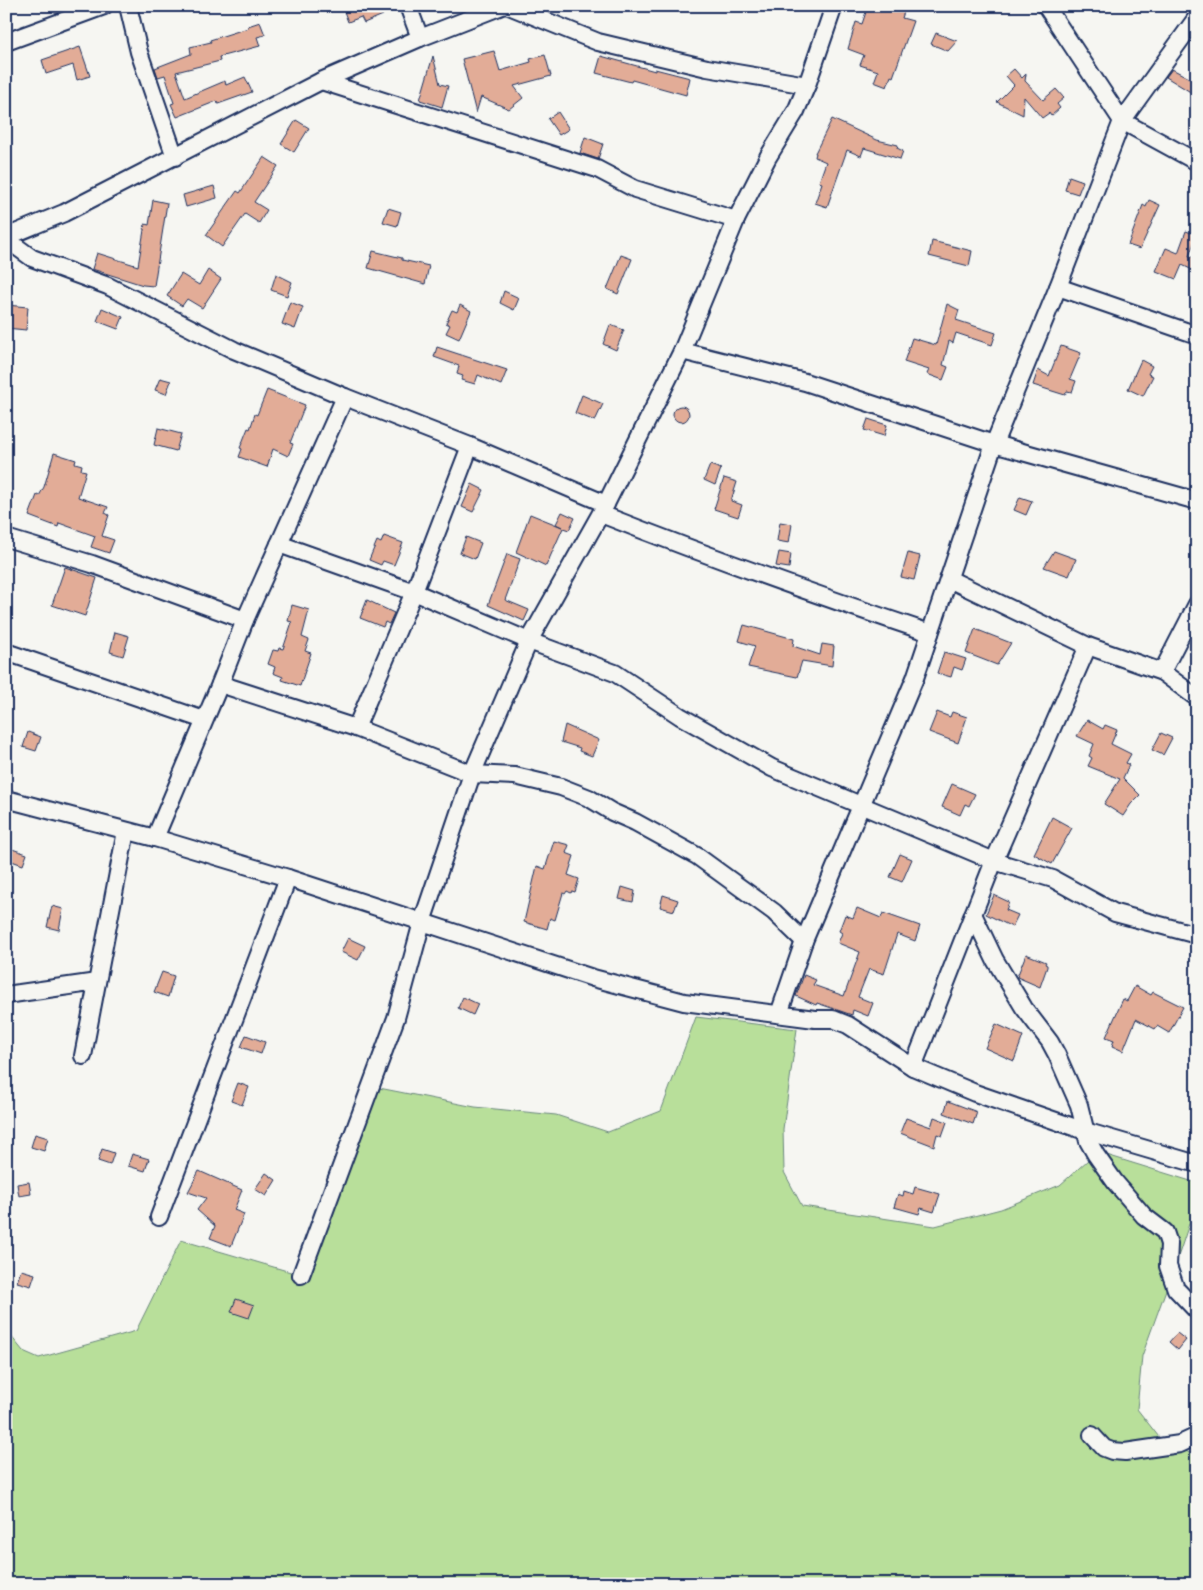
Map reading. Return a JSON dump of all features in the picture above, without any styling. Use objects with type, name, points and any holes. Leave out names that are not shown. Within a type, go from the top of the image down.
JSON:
[{"type":"street","points":[[6,42],[104,6]]},
{"type":"street","points":[[128,6],[139,52],[175,157]]},
{"type":"street","points":[[408,6],[420,38]]},
{"type":"street","points":[[502,6],[420,38],[322,81],[254,114],[175,157],[64,213],[6,238],[32,258],[108,286],[234,350],[345,398],[470,446],[604,509],[755,573],[930,633]]},
{"type":"street","points":[[509,6],[598,42],[707,68],[807,86]]},
{"type":"street","points":[[301,1274],[396,1018],[422,922],[472,774],[529,641],[604,509],[682,351],[736,220],[768,157],[796,111],[807,86],[834,6]]},
{"type":"street","points":[[1046,6],[1122,121],[1197,162]]},
{"type":"street","points":[[779,1014],[804,941],[915,678],[994,444],[1058,287],[1122,121],[1197,17]]},
{"type":"street","points":[[322,81],[596,169],[635,189],[736,220]]},
{"type":"street","points":[[1058,287],[1197,335]]},
{"type":"street","points":[[682,351],[805,382],[994,444],[1197,501]]},
{"type":"street","points":[[155,838],[245,620],[345,398]]},
{"type":"street","points":[[356,728],[414,592],[470,446]]},
{"type":"street","points":[[6,538],[92,564],[245,620]]},
{"type":"street","points":[[280,544],[414,592],[529,641],[614,672],[680,716],[772,768],[994,861],[1052,879],[1115,913],[1197,935]]},
{"type":"street","points":[[949,579],[1088,646],[1162,672],[1197,698]]},
{"type":"street","points":[[1162,672],[1197,604]]},
{"type":"street","points":[[913,1067],[994,861],[1088,646]]},
{"type":"street","points":[[6,652],[204,720]]},
{"type":"street","points":[[220,684],[356,728],[472,774],[516,776],[561,787],[589,798],[697,856],[774,912],[804,941]]},
{"type":"street","points":[[6,800],[155,838],[288,878],[593,978],[684,1002],[815,1019],[833,1019],[848,1025],[913,1067],[975,1093],[1084,1131],[1197,1164]]},
{"type":"street","points":[[83,1056],[126,831]]},
{"type":"street","points":[[159,1217],[288,878]]},
{"type":"street","points":[[973,914],[995,960],[1014,992],[1058,1055],[1079,1105],[1084,1131],[1096,1155],[1115,1182],[1144,1216],[1165,1232],[1169,1244],[1168,1266],[1176,1289],[1197,1311]]},
{"type":"street","points":[[6,995],[97,982]]},
{"type":"street","points":[[1092,1435],[1104,1448],[1125,1452],[1180,1444],[1197,1436]]},
{"type":"green space","points":[[696,1017],[797,1029],[783,1129],[784,1172],[802,1206],[935,1226],[1001,1209],[1060,1185],[1097,1152],[1197,1183],[1197,1200],[1142,1356],[1137,1409],[1162,1441],[1197,1456],[1197,1584],[6,1584],[6,1330],[23,1351],[39,1358],[136,1331],[181,1240],[301,1275],[374,1087],[475,1107],[556,1115],[608,1132],[661,1111]]},
{"type":"building","points":[[342,6],[386,6],[380,9],[383,15],[364,23],[361,17],[348,22]]},
{"type":"building","points":[[868,6],[906,6],[902,18],[913,21],[893,77],[891,76],[887,87],[874,82],[878,71],[860,65],[864,55],[848,49],[856,22],[862,24]]},
{"type":"building","points":[[260,22],[265,35],[257,37],[260,46],[219,57],[220,61],[176,72],[185,98],[225,81],[226,85],[245,77],[252,92],[218,104],[217,101],[177,117],[171,104],[174,103],[165,75],[158,77],[155,68],[191,54],[190,47],[211,42],[210,40],[248,28],[248,26]]},
{"type":"building","points":[[936,33],[957,41],[948,51],[931,44]]},
{"type":"building","points":[[80,47],[90,76],[77,80],[73,65],[46,74],[42,60]]},
{"type":"building","points":[[494,51],[500,71],[531,62],[530,59],[545,55],[551,76],[514,86],[523,98],[509,109],[481,97],[476,113],[462,59]]},
{"type":"building","points":[[433,56],[440,84],[448,86],[442,107],[420,100]]},
{"type":"building","points":[[601,56],[655,71],[655,69],[690,78],[686,95],[632,80],[631,82],[596,73]]},
{"type":"building","points":[[1014,69],[1022,78],[1026,74],[1025,81],[1043,100],[1056,89],[1064,98],[1057,104],[1060,108],[1051,116],[1049,113],[1042,118],[1024,97],[1023,115],[997,102],[1014,85],[1006,76]]},
{"type":"building","points":[[1172,69],[1197,82],[1197,96],[1166,77]]},
{"type":"building","points":[[558,112],[569,129],[559,135],[548,119]]},
{"type":"building","points":[[832,119],[877,140],[898,145],[897,148],[903,151],[900,159],[864,148],[861,156],[847,150],[827,207],[815,203],[822,183],[819,182],[826,162],[815,157],[815,153]]},
{"type":"building","points":[[296,120],[309,128],[294,152],[281,144]]},
{"type":"building","points":[[585,137],[603,144],[598,159],[580,153]]},
{"type":"building","points":[[264,157],[278,166],[254,202],[267,210],[259,223],[245,214],[222,247],[206,235],[237,191],[240,193]]},
{"type":"building","points":[[1069,176],[1083,181],[1078,194],[1065,190]]},
{"type":"building","points":[[214,186],[217,198],[186,207],[183,195]]},
{"type":"building","points":[[153,200],[167,203],[154,286],[143,285],[92,269],[97,253],[138,266],[145,224],[149,225]]},
{"type":"building","points":[[1149,200],[1160,205],[1140,249],[1128,245],[1143,205],[1146,207]]},
{"type":"building","points":[[388,208],[401,212],[397,226],[383,222]]},
{"type":"building","points":[[1186,231],[1197,235],[1189,256],[1197,259],[1197,272],[1182,265],[1176,279],[1156,271],[1166,248],[1178,253]]},
{"type":"building","points":[[932,241],[972,251],[969,266],[929,256]]},
{"type":"building","points":[[373,251],[429,266],[425,284],[368,268]]},
{"type":"building","points":[[621,255],[632,259],[618,294],[607,289]]},
{"type":"building","points":[[208,270],[221,279],[202,308],[187,299],[182,306],[167,296],[181,274],[199,285]]},
{"type":"building","points":[[276,274],[292,282],[287,296],[271,290]]},
{"type":"building","points":[[504,291],[519,298],[514,310],[500,303]]},
{"type":"building","points":[[290,302],[303,307],[295,329],[282,324]]},
{"type":"building","points":[[947,304],[959,310],[956,320],[996,333],[992,345],[956,333],[953,343],[949,341],[943,365],[948,367],[943,380],[927,374],[929,370],[904,362],[912,338],[936,345]]},
{"type":"building","points":[[6,305],[28,307],[26,330],[6,328]]},
{"type":"building","points":[[460,305],[471,311],[459,339],[446,333],[450,325],[446,323],[452,310],[457,312]]},
{"type":"building","points":[[102,308],[123,317],[118,329],[97,321]]},
{"type":"building","points":[[610,325],[624,330],[616,350],[603,344]]},
{"type":"building","points":[[1061,346],[1081,353],[1070,379],[1076,381],[1072,392],[1067,391],[1065,395],[1033,385],[1038,370],[1049,376]]},
{"type":"building","points":[[437,347],[507,370],[501,385],[478,375],[475,384],[461,380],[463,376],[457,374],[459,366],[434,357]]},
{"type":"building","points":[[1141,360],[1152,366],[1148,374],[1153,376],[1143,396],[1128,389]]},
{"type":"building","points":[[160,378],[171,381],[166,394],[155,390]]},
{"type":"building","points":[[267,390],[305,405],[290,443],[293,444],[288,456],[273,449],[267,467],[239,457],[242,449],[240,448],[248,428],[250,429]]},
{"type":"building","points":[[582,395],[603,404],[595,421],[575,413]]},
{"type":"building","points":[[681,406],[689,414],[681,422],[673,414]]},
{"type":"building","points":[[868,419],[887,425],[884,436],[864,430]]},
{"type":"building","points":[[158,428],[181,434],[176,451],[154,445]]},
{"type":"building","points":[[54,453],[76,460],[75,463],[82,465],[81,470],[86,471],[78,497],[108,507],[105,513],[109,515],[102,536],[114,540],[109,553],[91,547],[95,536],[59,523],[58,527],[29,516],[37,495],[39,496],[44,487]]},
{"type":"building","points":[[710,465],[721,469],[715,485],[704,480]]},
{"type":"building","points":[[724,478],[737,482],[731,501],[742,505],[738,517],[714,509]]},
{"type":"building","points":[[472,484],[484,490],[473,512],[462,507]]},
{"type":"building","points":[[1020,497],[1032,501],[1026,515],[1014,510]]},
{"type":"building","points":[[562,512],[575,518],[569,530],[563,528],[546,566],[516,552],[530,514],[562,527],[556,524]]},
{"type":"building","points":[[780,522],[792,524],[789,543],[777,541]]},
{"type":"building","points":[[384,536],[403,543],[394,565],[383,561],[381,565],[369,560],[377,541],[381,543]]},
{"type":"building","points":[[466,537],[481,543],[475,559],[460,553]]},
{"type":"building","points":[[1054,551],[1076,559],[1069,576],[1044,567]]},
{"type":"building","points":[[779,552],[791,554],[789,568],[776,566]]},
{"type":"building","points":[[908,553],[920,556],[914,580],[901,577]]},
{"type":"building","points":[[507,554],[520,559],[505,600],[529,610],[524,621],[488,605]]},
{"type":"building","points":[[65,567],[97,578],[85,616],[52,605]]},
{"type":"building","points":[[367,600],[394,613],[389,624],[385,622],[383,627],[360,618]]},
{"type":"building","points":[[292,605],[309,610],[302,637],[309,640],[305,651],[311,653],[300,686],[282,680],[283,677],[273,673],[275,667],[268,664],[273,650],[283,649],[292,622],[288,621]]},
{"type":"building","points":[[744,625],[794,639],[793,646],[820,655],[822,644],[834,646],[832,666],[802,661],[797,677],[748,667],[755,646],[739,641]]},
{"type":"building","points":[[975,629],[1011,643],[997,665],[966,653]]},
{"type":"building","points":[[115,632],[129,636],[123,656],[110,652]]},
{"type":"building","points":[[944,652],[966,659],[962,670],[954,667],[951,677],[937,673]]},
{"type":"building","points":[[937,712],[950,717],[952,712],[967,717],[958,743],[929,732]]},
{"type":"building","points":[[1087,720],[1103,729],[1105,725],[1117,730],[1111,744],[1131,754],[1126,763],[1129,765],[1123,778],[1140,795],[1123,816],[1104,804],[1120,779],[1088,766],[1092,758],[1089,756],[1094,744],[1077,736]]},
{"type":"building","points":[[565,725],[599,740],[592,756],[579,751],[580,748],[561,742]]},
{"type":"building","points":[[28,732],[41,737],[36,751],[23,747]]},
{"type":"building","points":[[1161,733],[1172,738],[1163,755],[1152,750]]},
{"type":"building","points":[[952,784],[975,794],[969,806],[965,804],[960,815],[942,807]]},
{"type":"building","points":[[1052,817],[1072,828],[1052,864],[1034,854]]},
{"type":"building","points":[[554,841],[569,845],[566,853],[574,856],[568,875],[579,879],[575,892],[567,891],[565,894],[563,893],[555,920],[550,918],[547,929],[524,922],[537,866],[545,869]]},
{"type":"building","points":[[6,847],[27,854],[23,865],[6,859]]},
{"type":"building","points":[[900,854],[912,859],[902,882],[890,877]]},
{"type":"building","points":[[622,887],[635,891],[633,902],[619,899]]},
{"type":"building","points":[[663,895],[678,900],[674,911],[660,907]]},
{"type":"building","points":[[994,895],[1009,902],[1006,910],[1018,915],[1012,927],[986,914]]},
{"type":"building","points":[[52,906],[63,909],[59,930],[47,927]]},
{"type":"building","points":[[857,908],[881,918],[883,913],[920,926],[915,941],[897,934],[884,974],[869,969],[858,997],[873,1003],[868,1016],[853,1010],[852,1015],[817,1003],[816,1005],[796,996],[804,975],[816,980],[813,985],[844,996],[860,952],[838,943],[842,933],[839,931],[845,915],[853,918]]},
{"type":"building","points":[[348,938],[365,946],[358,960],[341,952]]},
{"type":"building","points":[[1026,954],[1046,962],[1047,967],[1040,987],[1017,977]]},
{"type":"building","points":[[162,972],[174,976],[168,997],[154,992]]},
{"type":"building","points":[[1135,986],[1151,995],[1153,992],[1183,1007],[1169,1033],[1157,1026],[1155,1029],[1136,1019],[1123,1051],[1112,1046],[1114,1040],[1106,1037],[1123,999],[1127,1001]]},
{"type":"building","points":[[463,997],[478,1004],[473,1015],[458,1008]]},
{"type":"building","points":[[996,1024],[1023,1036],[1014,1061],[985,1048]]},
{"type":"building","points":[[246,1035],[265,1042],[261,1054],[241,1047]]},
{"type":"building","points":[[238,1083],[249,1087],[242,1105],[231,1101]]},
{"type":"building","points":[[948,1101],[977,1112],[973,1124],[944,1113]]},
{"type":"building","points":[[934,1117],[947,1122],[942,1136],[937,1134],[934,1146],[900,1133],[906,1118],[931,1127]]},
{"type":"building","points":[[35,1134],[48,1138],[44,1151],[31,1147]]},
{"type":"building","points":[[102,1149],[114,1153],[110,1165],[98,1161]]},
{"type":"building","points":[[132,1154],[149,1159],[145,1171],[128,1166]]},
{"type":"building","points":[[199,1171],[242,1190],[234,1210],[244,1214],[231,1246],[210,1238],[215,1226],[197,1210],[206,1198],[188,1192]]},
{"type":"building","points":[[266,1173],[276,1180],[266,1196],[255,1189]]},
{"type":"building","points":[[29,1182],[31,1194],[19,1196],[17,1184]]},
{"type":"building","points":[[915,1187],[940,1194],[934,1212],[921,1208],[919,1214],[894,1207],[898,1194],[903,1196],[904,1191],[913,1194]]},
{"type":"building","points":[[21,1270],[35,1274],[31,1286],[17,1282]]},
{"type":"building","points":[[236,1299],[254,1305],[249,1318],[231,1312]]},
{"type":"building","points":[[1177,1333],[1186,1340],[1178,1350],[1169,1342]]}]
